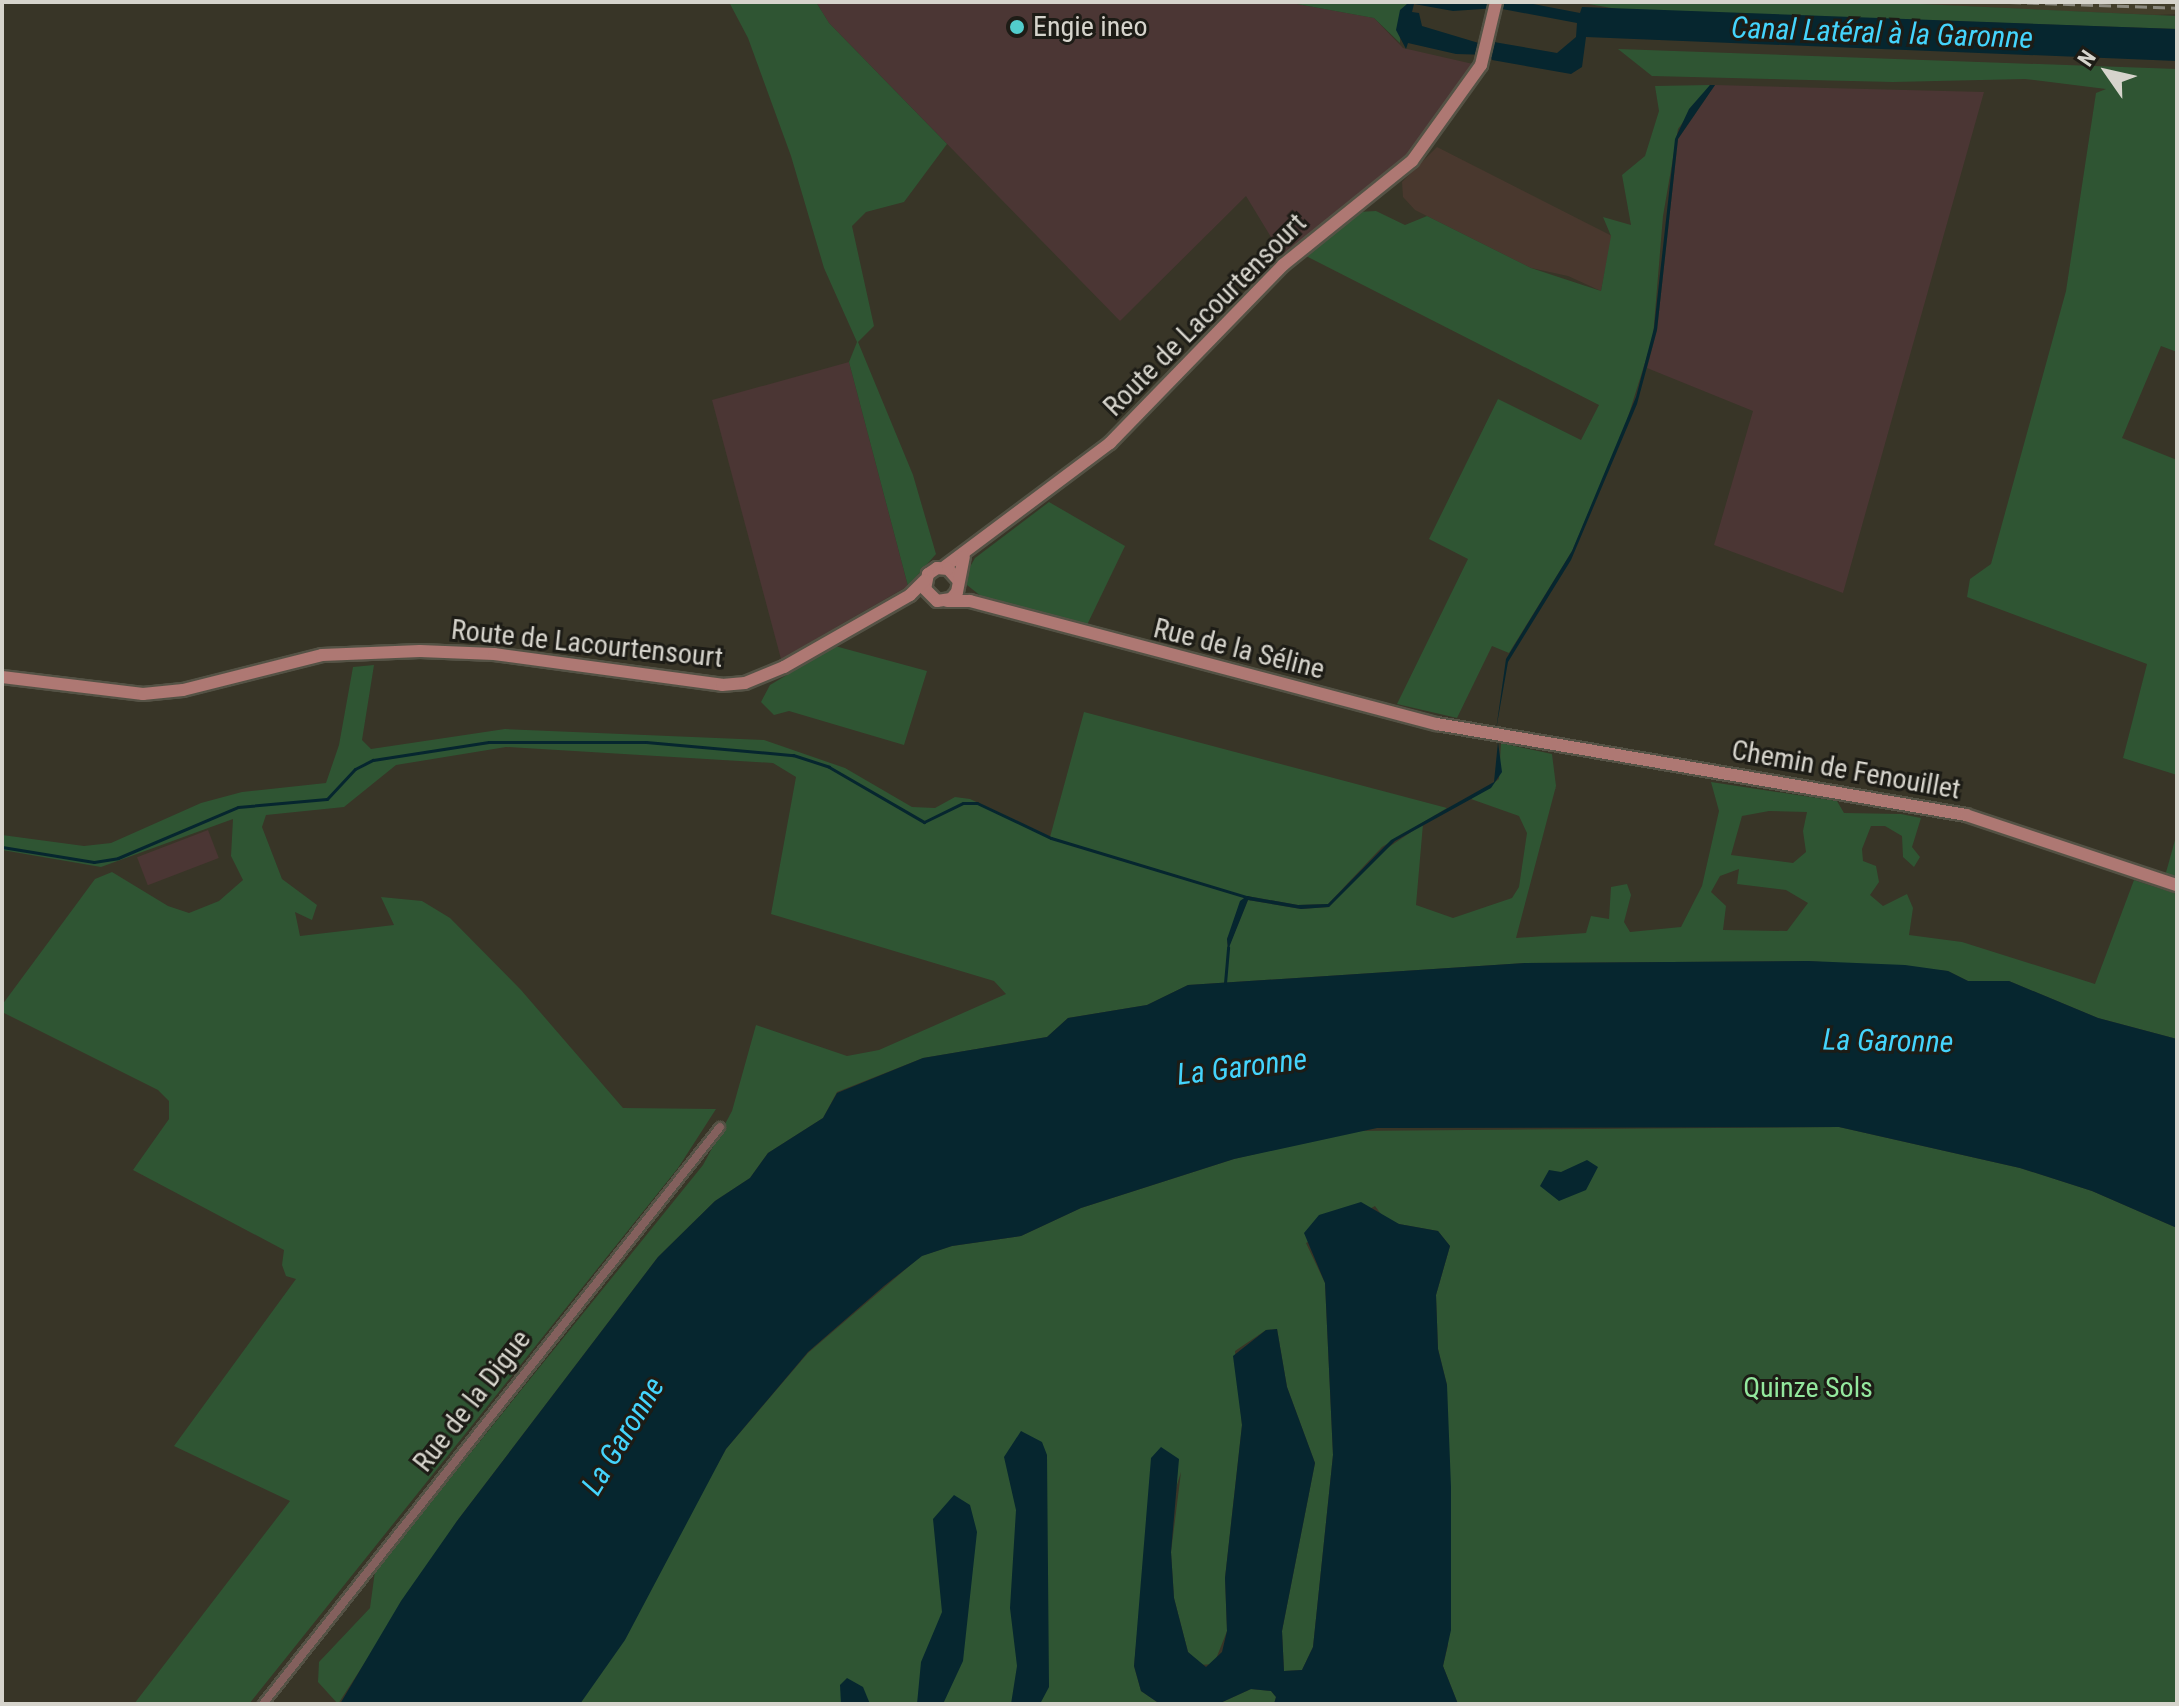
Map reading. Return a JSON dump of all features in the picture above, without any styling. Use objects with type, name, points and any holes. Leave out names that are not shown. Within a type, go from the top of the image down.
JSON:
[{"type":"main road","name":"Route de Lacourtensourt","points":[[2,677],[92,692],[154,693],[322,655],[420,651],[494,654],[722,685],[784,667],[910,595],[925,580],[964,557],[1110,443],[1283,265],[1412,161],[1484,59],[1496,2]]},
{"type":"main road","points":[[910,595],[947,601],[958,582],[964,557]]},
{"type":"main road","points":[[943,568],[958,582],[970,601]]},
{"type":"main road","points":[[925,580],[933,600]]},
{"type":"main road","name":"Rue de la Séline","points":[[947,601],[970,601],[1242,675],[1498,736]]},
{"type":"main road","name":"Chemin de Fenouillet","points":[[1498,736],[1966,815],[2177,885]]},
{"type":"street","name":"Rue de la Digue","points":[[263,1704],[720,1127]]},
{"type":"shaded area","points":[[816,2],[1286,2],[1374,18],[1403,48],[1473,64],[1427,135],[1405,158],[1283,257],[1246,196],[1120,321],[829,23]]},
{"type":"shaded area","points":[[1868,2],[2177,2],[2177,14],[2155,15]]},
{"type":"shaded area","points":[[1715,85],[1984,92],[1843,593],[1714,545],[1753,411],[1647,368],[1657,330],[1678,139]]},
{"type":"shaded area","points":[[1437,147],[1612,236],[1601,291],[1568,276],[1531,268],[1415,210],[1403,197],[1402,182]]},
{"type":"shaded area","points":[[849,362],[908,586],[781,659],[712,400]]},
{"type":"shaded area","points":[[208,830],[219,858],[148,885],[137,857]]},
{"type":"green space","points":[[729,2],[816,2],[829,23],[947,144],[904,202],[866,212],[852,226],[874,326],[858,342],[913,475],[936,554],[908,586],[849,362],[857,342],[824,268],[791,156],[748,38]]},
{"type":"green space","points":[[1286,2],[1407,3],[1405,11],[1400,10],[1400,43],[1374,18]]},
{"type":"green space","points":[[1577,2],[1900,3],[2177,16],[2177,29],[1623,10]]},
{"type":"green space","points":[[1618,49],[2177,69],[2177,352],[2161,346],[2122,438],[2177,460],[2177,775],[2123,758],[2147,664],[1967,597],[1970,579],[1991,564],[2066,291],[2096,93],[2106,89],[2025,79],[1893,82],[1652,76]]},
{"type":"green space","points":[[1710,85],[1678,129],[1663,216],[1653,337],[1623,433],[1572,551],[1509,653],[1492,646],[1457,718],[1397,704],[1468,559],[1429,539],[1498,399],[1581,440],[1599,405],[1306,256],[1358,212],[1376,211],[1405,225],[1427,216],[1531,268],[1601,291],[1611,236],[1603,217],[1631,225],[1622,175],[1645,156],[1659,111],[1655,86]]},
{"type":"green space","points":[[1049,502],[1125,546],[1086,627],[987,601],[967,585],[967,572],[975,558]]},
{"type":"green space","points":[[835,646],[927,671],[904,745],[789,711],[774,715],[761,702],[770,685]]},
{"type":"green space","points":[[374,665],[362,740],[371,749],[505,729],[764,740],[845,768],[912,807],[935,808],[955,797],[970,799],[1050,837],[1084,712],[1447,808],[1382,847],[1328,904],[1298,905],[1247,896],[1227,939],[1228,949],[1248,900],[1301,909],[1329,907],[1377,855],[1423,824],[1416,905],[1453,918],[1512,898],[1519,887],[1527,833],[1519,816],[1471,799],[1499,779],[1501,743],[1552,754],[1556,786],[1516,938],[1586,933],[1591,916],[1609,919],[1611,887],[1627,884],[1631,895],[1624,922],[1630,932],[1681,927],[1702,886],[1719,811],[1711,782],[1837,801],[1844,813],[1901,814],[1921,818],[1912,847],[1920,857],[1914,867],[1903,857],[1902,836],[1885,826],[1871,826],[1862,849],[1863,861],[1876,866],[1879,882],[1870,895],[1883,906],[1907,894],[1913,908],[1909,935],[1962,942],[2095,984],[2134,880],[2177,894],[2177,1039],[2098,1018],[2009,981],[1968,981],[1948,971],[1808,961],[1525,963],[1188,985],[1147,1005],[1068,1018],[1047,1037],[923,1058],[837,1092],[823,1118],[768,1153],[750,1178],[715,1201],[658,1257],[457,1521],[338,1704],[318,1682],[319,1662],[370,1608],[375,1571],[703,1165],[732,1111],[756,1025],[847,1056],[879,1050],[1006,994],[994,981],[771,914],[796,777],[773,763],[506,747],[396,765],[344,807],[266,815],[262,827],[282,879],[317,905],[312,920],[295,912],[300,936],[394,925],[381,897],[422,901],[450,918],[521,990],[623,1108],[716,1109],[678,1168],[249,1704],[134,1704],[290,1501],[174,1446],[296,1279],[286,1276],[282,1265],[284,1250],[133,1170],[169,1119],[169,1101],[158,1090],[2,1012],[2,1005],[95,879],[112,872],[168,906],[189,913],[219,901],[243,880],[231,856],[233,819],[101,867],[2,850],[2,835],[84,846],[111,843],[201,803],[242,792],[326,783],[339,745],[353,667]],"holes":[[[1769,811],[1807,812],[1803,831],[1806,852],[1793,863],[1731,855],[1742,816]],[[1739,869],[1737,884],[1786,890],[1808,903],[1787,931],[1723,930],[1726,906],[1711,892],[1720,876]]]},
{"type":"green space","points":[[2177,833],[2177,880],[2165,876]]},
{"type":"green space","name":"Quinze Sols","points":[[1839,1127],[2020,1168],[2092,1191],[2177,1228],[2177,1704],[1458,1704],[1443,1666],[1448,1645],[1447,1385],[1438,1349],[1436,1295],[1450,1246],[1438,1231],[1399,1224],[1384,1218],[1375,1206],[1306,1243],[1325,1283],[1333,1455],[1313,1647],[1302,1670],[1284,1671],[1282,1631],[1315,1463],[1287,1387],[1277,1329],[1266,1330],[1235,1351],[1242,1425],[1225,1578],[1227,1631],[1214,1664],[1199,1665],[1188,1652],[1174,1598],[1171,1552],[1181,1472],[1140,1604],[1134,1666],[1141,1691],[1160,1704],[580,1704],[726,1449],[808,1353],[921,1256],[952,1246],[1021,1236],[1081,1208],[1234,1159],[1351,1131]]},
{"type":"green space","points":[[1251,1689],[1271,1691],[1276,1697],[1274,1704],[1218,1704]]},
{"type":"water","name":"Canal Latéral à la Garonne","points":[[1401,2],[1523,2],[1580,13],[1582,7],[2177,29],[2177,61],[1586,37],[1582,67],[1571,74],[1492,60],[1490,55],[1456,54],[1408,43],[1406,49],[1396,30],[1400,10],[1407,4]],"holes":[[[1414,4],[1453,11],[1497,8],[1577,23],[1576,37],[1557,53],[1494,42],[1492,47],[1422,26],[1419,13],[1412,12]]]},
{"type":"water","points":[[1710,85],[1715,85],[1678,139],[1657,330],[1637,404],[1571,560],[1508,662],[1496,730],[1506,659],[1572,551],[1636,397],[1654,328],[1675,139],[1689,109]]},
{"type":"water","points":[[1498,742],[1502,772],[1491,788],[1395,841],[1329,907],[1301,909],[1248,900],[1228,950],[1227,939],[1240,901],[1247,896],[1298,905],[1328,904],[1391,840],[1494,782]]},
{"type":"water","name":"La Garonne","points":[[1808,961],[1905,965],[1948,971],[1968,981],[2009,981],[2098,1018],[2177,1039],[2177,1228],[2092,1191],[2020,1168],[1839,1127],[1377,1128],[1234,1159],[1081,1208],[1021,1236],[952,1246],[922,1256],[884,1286],[808,1352],[726,1449],[625,1640],[580,1704],[340,1704],[401,1601],[457,1521],[658,1257],[715,1201],[750,1178],[768,1153],[823,1118],[837,1093],[923,1058],[1047,1037],[1068,1018],[1147,1005],[1188,985],[1525,963]]},
{"type":"water","points":[[1587,1160],[1598,1167],[1586,1190],[1559,1201],[1540,1186],[1549,1170],[1561,1172]]},
{"type":"water","points":[[1361,1202],[1399,1224],[1438,1231],[1450,1246],[1436,1295],[1438,1349],[1447,1385],[1451,1487],[1451,1630],[1443,1666],[1458,1704],[1274,1704],[1276,1697],[1271,1691],[1251,1689],[1218,1704],[1160,1704],[1141,1691],[1134,1666],[1151,1458],[1161,1447],[1179,1459],[1171,1552],[1174,1598],[1188,1652],[1206,1667],[1222,1652],[1227,1631],[1225,1578],[1242,1425],[1233,1356],[1266,1330],[1277,1329],[1287,1387],[1315,1463],[1282,1631],[1284,1671],[1302,1670],[1313,1647],[1333,1455],[1325,1283],[1304,1233],[1319,1215]]},
{"type":"water","points":[[1021,1431],[1042,1442],[1047,1455],[1049,1687],[1040,1704],[1011,1704],[1017,1666],[1010,1608],[1016,1510],[1004,1457]]},
{"type":"water","points":[[954,1495],[970,1505],[977,1532],[963,1661],[943,1704],[917,1704],[921,1662],[942,1612],[933,1519]]},
{"type":"water","points":[[847,1678],[863,1687],[870,1704],[841,1704],[840,1685]]},
{"type":"waterway","points":[[2,847],[94,862],[118,858],[238,807],[327,799],[355,769],[373,760],[489,742],[646,742],[793,755],[829,767],[924,822],[963,803],[977,803],[1051,838],[1250,898]]},
{"type":"waterway","points":[[1225,983],[1228,947]]},
{"type":"railway","points":[[2009,2],[2177,8]]},
{"type":"place","name":"Engie ineo","points":[[1017,27]]}]
